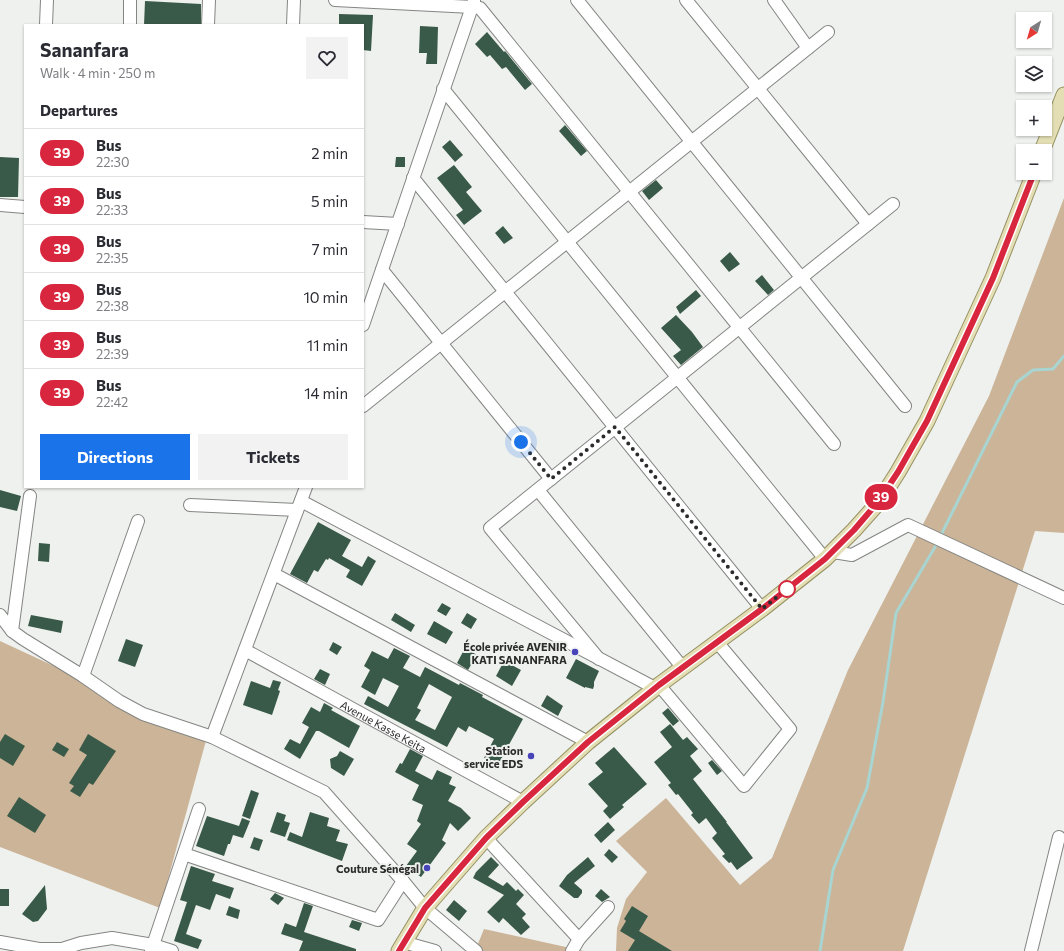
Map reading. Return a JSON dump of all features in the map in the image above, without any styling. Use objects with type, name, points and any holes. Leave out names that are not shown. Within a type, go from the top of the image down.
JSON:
[{"type":"main road","points":[[1045,144],[1064,95]]},
{"type":"main road","points":[[401,946],[425,908],[486,838],[523,802],[588,742],[657,687],[762,609],[829,555],[854,530],[878,502],[898,472],[927,421],[993,278],[1031,180]]},
{"type":"street","points":[[46,24],[47,0]]},
{"type":"street","points":[[130,0],[130,24]]},
{"type":"street","points":[[208,24],[209,0]]},
{"type":"street","points":[[293,24],[294,0]]},
{"type":"street","points":[[335,0],[473,3],[480,8],[834,444]]},
{"type":"street","points":[[577,0],[905,406]]},
{"type":"street","points":[[686,0],[868,224]]},
{"type":"street","points":[[774,0],[808,48]]},
{"type":"street","points":[[364,322],[473,3]]},
{"type":"street","points":[[364,405],[828,32]]},
{"type":"street","points":[[444,89],[677,378],[829,555],[852,555],[908,525],[1064,598]]},
{"type":"street","points":[[413,178],[762,609]]},
{"type":"street","points":[[599,658],[490,528],[893,204]]},
{"type":"street","points":[[0,206],[24,207]]},
{"type":"street","points":[[364,222],[398,224]]},
{"type":"street","points":[[382,270],[551,479]]},
{"type":"street","points":[[212,737],[306,488]]},
{"type":"street","points":[[538,490],[683,668]]},
{"type":"street","points":[[12,631],[30,496]]},
{"type":"street","points":[[190,505],[299,506],[657,687],[744,786],[790,729],[717,642]]},
{"type":"street","points":[[83,676],[138,521]]},
{"type":"street","points":[[274,574],[588,742]]},
{"type":"street","points":[[0,614],[12,631],[83,676],[119,701],[143,714],[212,737],[324,792],[425,908],[476,951]]},
{"type":"street","name":"Avenue Kasse Keita","points":[[245,650],[523,802]]},
{"type":"street","points":[[152,948],[199,809]]},
{"type":"street","points":[[1031,951],[1059,837]]},
{"type":"street","points":[[486,838],[579,939]]},
{"type":"street","points":[[184,854],[378,920],[403,881]]},
{"type":"street","points":[[572,951],[579,939],[608,907]]},
{"type":"street","points":[[0,942],[39,949],[62,949],[81,943],[112,938],[152,948],[172,951]]},
{"type":"street","points":[[401,946],[435,951]]},
{"type":"shaded area","points":[[1064,198],[1064,533],[1035,531],[903,951],[616,951],[617,928],[626,899],[647,872],[616,841],[666,798],[740,885],[772,858],[848,670],[989,396]]},
{"type":"shaded area","points":[[0,641],[207,737],[160,908],[0,847]]},
{"type":"shaded area","points":[[484,929],[584,951],[475,951]]},
{"type":"building","points":[[145,1],[201,4],[201,24],[144,24]]},
{"type":"building","points":[[339,14],[373,15],[371,51],[364,50],[364,24],[339,24]]},
{"type":"building","points":[[420,26],[438,27],[437,64],[426,64],[427,53],[419,53]]},
{"type":"building","points":[[487,32],[532,84],[525,90],[506,67],[502,69],[490,55],[487,57],[475,44]]},
{"type":"building","points":[[565,125],[587,151],[581,156],[559,131]]},
{"type":"building","points":[[450,140],[463,155],[455,162],[442,147]]},
{"type":"building","points":[[0,157],[19,158],[18,197],[0,197]]},
{"type":"building","points":[[396,157],[405,157],[405,167],[395,167]]},
{"type":"building","points":[[454,165],[472,187],[466,192],[482,211],[464,225],[456,215],[463,210],[437,178]]},
{"type":"building","points":[[656,180],[663,188],[649,200],[642,191]]},
{"type":"building","points":[[503,226],[513,238],[504,244],[495,233]]},
{"type":"building","points":[[730,252],[740,264],[729,272],[720,261]]},
{"type":"building","points":[[762,275],[774,290],[768,295],[755,281]]},
{"type":"building","points":[[696,290],[701,296],[680,314],[676,307]]},
{"type":"building","points":[[676,315],[692,332],[703,347],[681,365],[673,356],[681,350],[661,328]]},
{"type":"building","points":[[0,490],[21,496],[17,511],[0,507]]},
{"type":"building","points":[[318,522],[351,540],[342,556],[362,567],[368,556],[376,561],[362,586],[346,577],[350,570],[329,558],[328,560],[326,559],[318,572],[314,570],[307,583],[290,574]]},
{"type":"building","points":[[39,543],[50,544],[49,562],[38,561]]},
{"type":"building","points":[[442,603],[451,608],[446,616],[437,611]]},
{"type":"building","points":[[395,613],[415,625],[411,632],[391,620]]},
{"type":"building","points":[[467,613],[477,619],[471,629],[461,623]]},
{"type":"building","points":[[31,615],[63,621],[61,633],[28,626]]},
{"type":"building","points":[[434,621],[453,632],[446,644],[427,634]]},
{"type":"building","points":[[126,639],[143,645],[135,667],[118,661]]},
{"type":"building","points":[[333,642],[342,647],[337,655],[329,650]]},
{"type":"building","points":[[394,648],[410,656],[403,668],[420,677],[425,667],[459,685],[460,683],[483,695],[482,697],[523,719],[498,765],[484,758],[494,739],[469,726],[466,732],[458,727],[447,747],[364,704],[368,696],[388,707],[399,686],[383,678],[375,695],[361,687],[370,670],[364,666],[372,651],[388,659]],"holes":[[[429,684],[452,697],[435,730],[415,720],[421,710],[417,708]]]},
{"type":"building","points":[[465,648],[477,655],[468,670],[457,663]]},
{"type":"building","points":[[576,659],[599,671],[594,682],[593,689],[585,688],[566,678]]},
{"type":"building","points":[[504,661],[521,670],[512,686],[496,676]]},
{"type":"building","points":[[320,669],[330,674],[325,685],[314,679]]},
{"type":"building","points":[[273,680],[281,682],[278,690],[280,691],[272,715],[243,705],[251,681],[270,688]]},
{"type":"building","points":[[547,695],[563,706],[558,716],[541,706]]},
{"type":"building","points":[[324,703],[333,708],[331,710],[360,726],[349,748],[319,731],[316,731],[300,759],[284,749],[290,739],[300,744],[309,727],[302,723],[311,707],[320,712]]},
{"type":"building","points":[[668,708],[679,721],[673,726],[662,713]]},
{"type":"building","points":[[670,724],[683,740],[687,737],[698,749],[690,756],[702,771],[693,779],[753,858],[737,870],[731,862],[729,863],[722,856],[725,854],[712,838],[717,833],[706,818],[699,824],[691,815],[693,813],[678,794],[676,795],[668,785],[671,783],[654,762],[672,747],[660,732]]},
{"type":"building","points":[[5,734],[25,746],[13,766],[0,758],[0,742]]},
{"type":"building","points":[[88,734],[116,751],[93,785],[89,783],[80,797],[70,791],[74,786],[69,783],[87,755],[79,750]]},
{"type":"building","points":[[57,742],[69,749],[64,757],[52,750]]},
{"type":"building","points":[[614,747],[647,784],[622,805],[624,807],[610,819],[603,811],[608,806],[588,784],[603,772],[595,763]]},
{"type":"building","points":[[410,749],[423,756],[415,771],[432,780],[437,770],[452,777],[449,784],[456,787],[448,801],[461,808],[471,818],[458,831],[450,823],[442,840],[446,843],[421,877],[406,866],[417,851],[407,844],[421,824],[417,821],[423,805],[412,800],[419,785],[395,772],[400,763],[402,764]]},
{"type":"building","points":[[340,751],[354,759],[344,776],[331,768],[330,759],[337,756]]},
{"type":"building","points":[[712,760],[722,771],[717,775],[708,763]]},
{"type":"building","points":[[251,790],[259,793],[250,819],[242,816]]},
{"type":"building","points":[[19,797],[46,815],[35,833],[7,816]]},
{"type":"building","points":[[277,812],[286,815],[284,821],[290,823],[285,837],[270,832]]},
{"type":"building","points":[[310,812],[329,818],[327,826],[340,830],[336,841],[348,844],[342,861],[287,840],[290,832],[302,837]]},
{"type":"building","points":[[207,816],[239,826],[242,818],[250,821],[243,838],[233,835],[224,856],[196,846]]},
{"type":"building","points":[[608,822],[615,830],[601,843],[594,835]]},
{"type":"building","points":[[254,837],[263,840],[259,851],[250,848]]},
{"type":"building","points":[[609,849],[618,857],[612,863],[604,855]]},
{"type":"building","points":[[491,857],[499,865],[488,877],[503,886],[507,882],[516,891],[518,889],[524,895],[516,904],[526,914],[522,918],[530,927],[521,935],[503,918],[499,923],[487,912],[504,895],[473,878],[476,872]]},
{"type":"building","points":[[588,857],[595,866],[574,883],[582,890],[582,893],[578,898],[574,898],[559,886],[567,875]]},
{"type":"building","points":[[191,866],[215,874],[212,881],[234,888],[230,899],[216,894],[210,910],[196,905],[186,934],[202,940],[198,949],[174,941],[187,902],[180,900]]},
{"type":"building","points":[[45,885],[47,909],[38,921],[33,922],[22,914]]},
{"type":"building","points":[[0,889],[9,889],[9,906],[0,906]]},
{"type":"building","points":[[601,889],[610,897],[602,902],[595,896]]},
{"type":"building","points":[[275,893],[284,898],[278,905],[270,899]]},
{"type":"building","points":[[454,900],[467,911],[459,921],[446,910]]},
{"type":"building","points":[[304,903],[313,906],[304,932],[356,949],[356,951],[299,951],[303,941],[281,934],[285,923],[296,927]]},
{"type":"building","points":[[229,906],[240,910],[238,919],[226,915]]},
{"type":"building","points":[[632,906],[648,916],[639,931],[672,951],[628,951],[635,940],[620,931],[626,921],[624,919]]},
{"type":"building","points":[[352,920],[362,923],[359,931],[349,927]]},
{"type":"waterway","points":[[940,537],[1017,382],[1033,370],[1053,369],[1064,356]]},
{"type":"waterway","points":[[820,951],[833,870],[867,788],[883,702],[896,613],[938,542]]},
{"type":"bus line","name":"39","points":[[399,951],[403,942],[425,908],[486,838],[523,802],[588,742],[659,685],[762,609],[825,559],[854,530],[878,502],[898,472],[927,421],[993,278],[1031,180]]},
{"type":"place","name":"École privée AVENIR KATI SANANFARA","points":[[575,652]]},
{"type":"place","name":"Station service EDS","points":[[531,756]]},
{"type":"place","name":"Couture Sénégal","points":[[427,868]]},
{"type":"route","points":[[521,442],[551,479],[615,427],[762,609],[787,589]]}]
